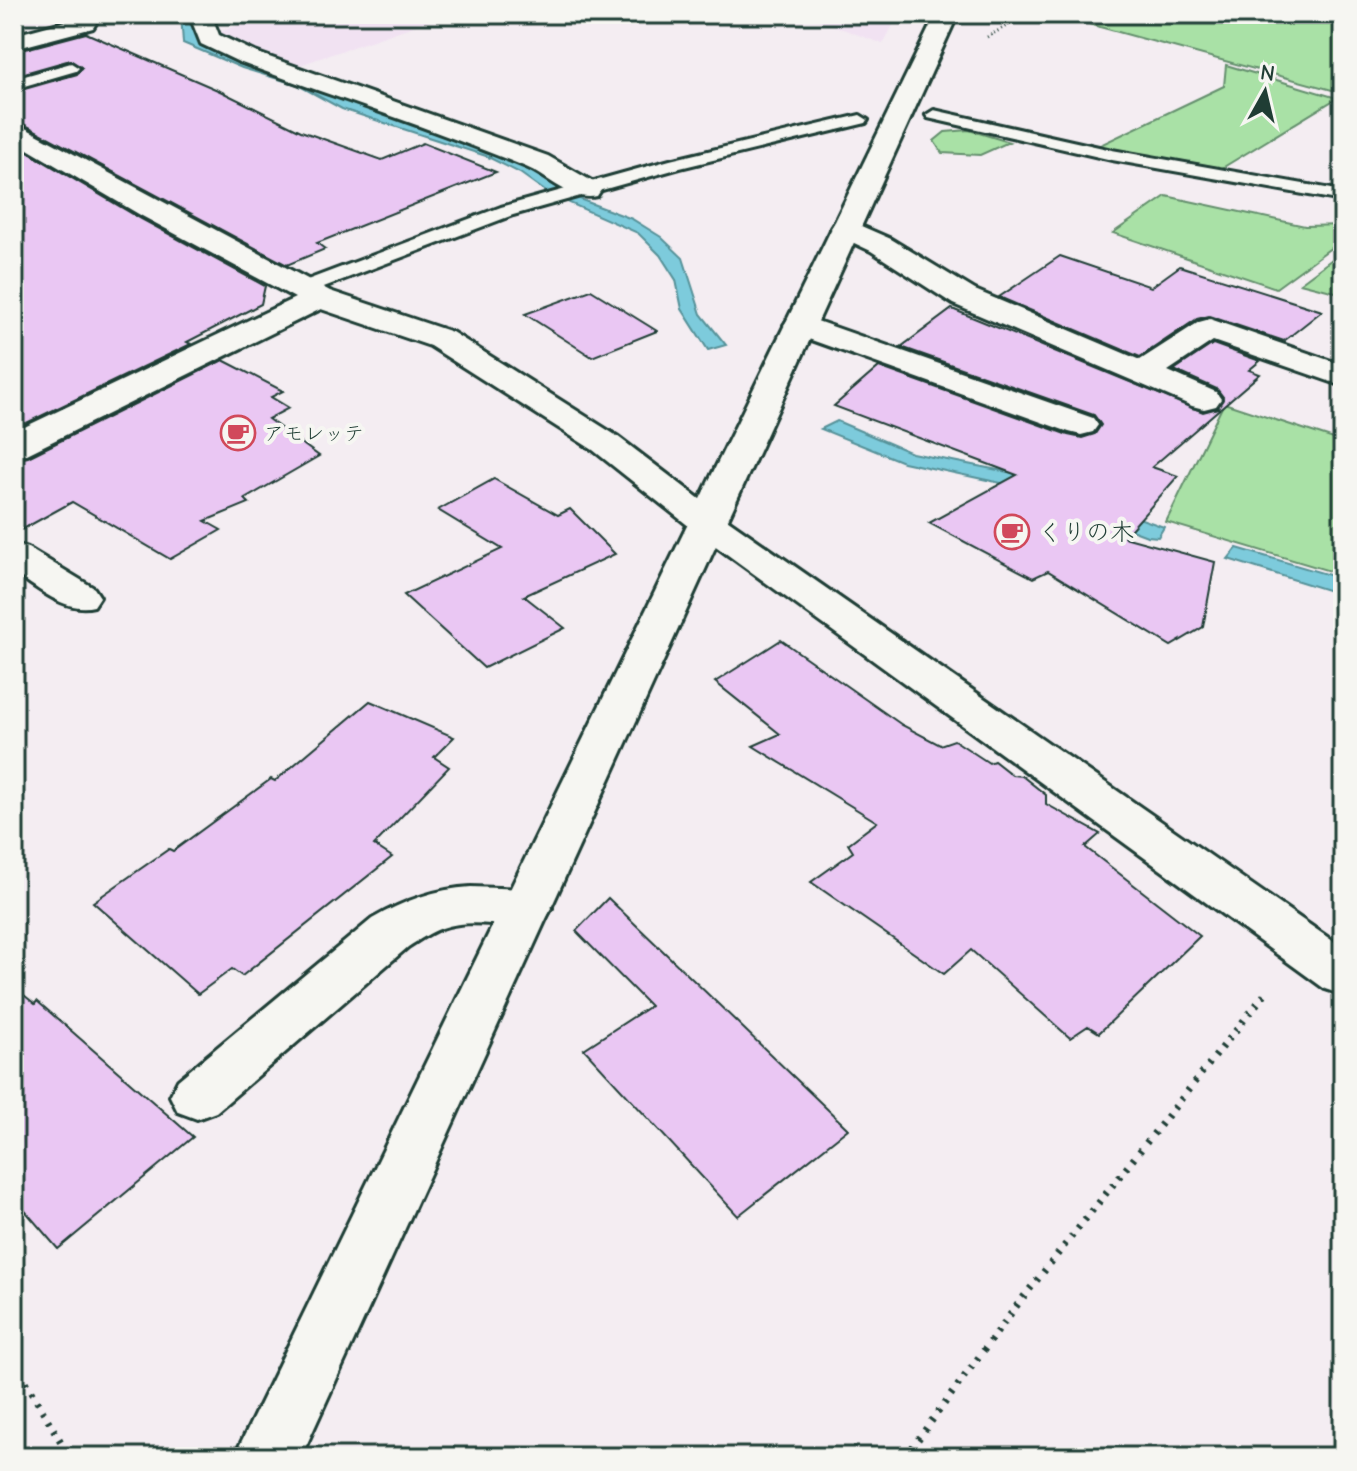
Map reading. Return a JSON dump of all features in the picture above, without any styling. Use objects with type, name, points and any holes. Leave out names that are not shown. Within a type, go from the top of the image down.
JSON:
[{"type":"street","points":[[200,14],[209,39],[247,57],[538,162],[587,190]]},
{"type":"street","points":[[14,42],[85,23]]},
{"type":"street","points":[[267,1457],[845,228],[961,29]]},
{"type":"street","points":[[16,133],[152,210],[310,293],[441,339],[605,443],[708,523],[1343,975]]},
{"type":"street","points":[[845,228],[881,245],[964,297],[1204,399]]},
{"type":"street","points":[[14,446],[310,293]]},
{"type":"street","points":[[800,325],[1081,425]]},
{"type":"street","points":[[1143,373],[1210,329],[1343,376]]},
{"type":"street","points":[[14,556],[80,597]]},
{"type":"street","points":[[197,1096],[390,933],[418,915],[461,904],[527,908]]},
{"type":"lane","points":[[14,84],[71,68]]},
{"type":"lane","points":[[934,115],[1112,155],[1343,196]]},
{"type":"lane","points":[[310,293],[507,211],[676,164],[860,120]]},
{"type":"path","points":[[961,29],[1028,14]]},
{"type":"path","points":[[905,1457],[1018,1304],[1304,946]]},
{"type":"path","points":[[14,1363],[70,1457]]},
{"type":"shaded area","points":[[272,14],[446,15],[297,66],[257,59],[216,37],[222,31]]},
{"type":"shaded area","points":[[802,14],[899,14],[883,44]]},
{"type":"green space","points":[[1052,14],[1292,14],[1343,27],[1343,93]]},
{"type":"green space","points":[[1226,65],[1337,98],[1222,168],[1098,146],[1224,86]]},
{"type":"green space","points":[[969,130],[1009,142],[980,155],[942,153],[934,141],[945,132]]},
{"type":"green space","points":[[1166,196],[1305,226],[1343,225],[1343,239],[1276,288],[1113,233]]},
{"type":"green space","points":[[1343,251],[1343,294],[1300,283]]},
{"type":"green space","points":[[1224,403],[1343,442],[1343,575],[1166,522]]},
{"type":"water","points":[[181,14],[192,14],[200,42],[304,80],[341,99],[459,137],[532,168],[582,200],[632,219],[661,237],[683,258],[701,314],[726,345],[708,350],[682,309],[676,280],[660,255],[638,233],[549,194],[520,173],[486,156],[342,109],[298,85],[242,68],[183,43]]},
{"type":"water","points":[[837,421],[912,453],[1013,473],[1164,527],[1158,537],[1147,536],[1015,486],[903,462],[821,429]]},
{"type":"water","points":[[1237,548],[1343,579],[1343,595],[1228,559]]},
{"type":"building","points":[[86,33],[220,91],[301,131],[382,160],[423,143],[496,172],[317,243],[325,249],[287,265],[14,119],[14,92],[77,74],[82,68],[70,60],[14,76],[14,52]]},
{"type":"building","points":[[14,144],[141,219],[265,286],[261,304],[187,342],[191,344],[14,429]]},
{"type":"building","points":[[1060,256],[1151,287],[1180,266],[1322,311],[1284,341],[1209,316],[1197,319],[1140,357],[999,297]]},
{"type":"building","points":[[591,290],[657,331],[592,357],[525,314]]},
{"type":"building","points":[[952,309],[1203,412],[1218,408],[1223,397],[1217,389],[1174,370],[1213,344],[1260,361],[1249,370],[1260,374],[1152,467],[1178,476],[1124,537],[1215,562],[1203,627],[1171,646],[1048,571],[1033,578],[929,523],[1017,475],[834,406],[879,367],[1068,435],[1082,438],[1095,434],[1101,425],[1094,415],[901,347]]},
{"type":"building","points":[[223,360],[283,391],[271,397],[289,408],[268,419],[319,456],[245,499],[249,503],[205,521],[221,530],[170,559],[72,502],[14,534],[14,460],[28,457]]},
{"type":"building","points":[[494,479],[558,515],[570,509],[615,554],[524,596],[565,628],[484,668],[404,595],[502,549],[438,510]]},
{"type":"building","points":[[781,640],[902,725],[940,745],[954,740],[989,763],[994,761],[1012,775],[1022,776],[1046,795],[1046,804],[1100,834],[1085,847],[1200,936],[1099,1033],[1088,1026],[1070,1038],[971,950],[944,974],[811,882],[853,852],[848,844],[877,822],[753,746],[780,734],[715,682]]},
{"type":"building","points":[[370,701],[454,737],[434,757],[449,767],[374,845],[392,857],[242,976],[232,969],[198,994],[93,902],[169,849],[173,851],[271,779],[275,781]]},
{"type":"building","points":[[608,898],[848,1129],[738,1216],[584,1049],[650,1006],[576,931]]},
{"type":"building","points":[[14,987],[35,1004],[37,1001],[193,1137],[58,1249],[14,1198]]},
{"type":"place","name":"アモレッテ","points":[[238,433]]},
{"type":"place","name":"くりの木","points":[[1012,532]]}]
